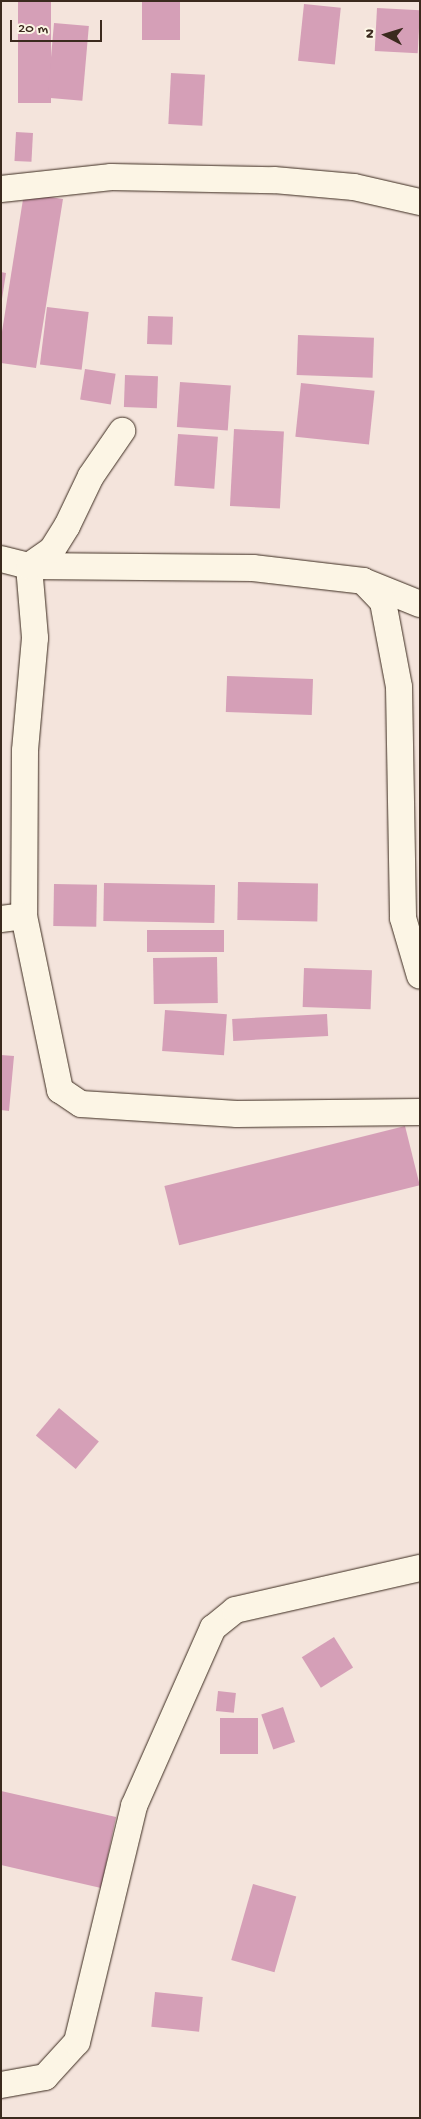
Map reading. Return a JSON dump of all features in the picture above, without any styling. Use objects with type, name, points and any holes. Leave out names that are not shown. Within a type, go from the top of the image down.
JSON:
[{"type":"street","points":[[1,189],[111,177],[274,180],[354,187],[420,202]]},
{"type":"street","points":[[29,566],[52,550],[67,526],[91,476],[122,431]]},
{"type":"street","points":[[1,559],[29,566],[253,568],[363,581],[420,604]]},
{"type":"street","points":[[29,566],[35,638],[24,751],[13,917],[60,1090],[81,1104],[238,1114],[420,1112]]},
{"type":"street","points":[[363,581],[383,602],[399,687],[404,918],[420,976]]},
{"type":"street","points":[[1,2085],[45,2077],[77,2042],[134,1806],[213,1628],[235,1610],[420,1568]]},
{"type":"building","points":[[18,1],[51,1],[51,103],[18,103]]},
{"type":"building","points":[[142,1],[180,1],[180,40],[142,40]]},
{"type":"building","points":[[304,4],[341,8],[335,65],[298,61]]},
{"type":"building","points":[[377,8],[420,10],[418,53],[375,51]]},
{"type":"building","points":[[54,23],[89,26],[82,101],[47,98]]},
{"type":"building","points":[[171,73],[205,75],[202,126],[168,124]]},
{"type":"building","points":[[16,132],[33,133],[31,162],[14,161]]},
{"type":"building","points":[[24,193],[63,199],[36,368],[1,363],[1,338]]},
{"type":"building","points":[[1,272],[6,273],[2,299],[1,299]]},
{"type":"building","points":[[47,307],[89,312],[82,370],[40,365]]},
{"type":"building","points":[[148,316],[173,317],[172,345],[147,344]]},
{"type":"building","points":[[298,335],[374,338],[373,378],[297,375]]},
{"type":"building","points":[[85,369],[116,374],[111,404],[80,400]]},
{"type":"building","points":[[125,375],[158,376],[157,408],[124,407]]},
{"type":"building","points":[[180,382],[231,386],[228,430],[177,427]]},
{"type":"building","points":[[301,383],[375,391],[369,444],[295,437]]},
{"type":"building","points":[[234,429],[284,432],[280,509],[230,506]]},
{"type":"building","points":[[178,434],[218,437],[214,489],[174,486]]},
{"type":"building","points":[[227,676],[313,679],[312,715],[226,712]]},
{"type":"building","points":[[238,882],[318,883],[317,921],[237,920]]},
{"type":"building","points":[[104,883],[215,885],[214,923],[103,921]]},
{"type":"building","points":[[54,884],[97,885],[96,927],[53,926]]},
{"type":"building","points":[[147,930],[224,930],[224,952],[147,952]]},
{"type":"building","points":[[217,957],[218,1003],[154,1004],[153,958]]},
{"type":"building","points":[[304,968],[372,970],[371,1009],[303,1007]]},
{"type":"building","points":[[165,1010],[227,1014],[224,1055],[162,1051]]},
{"type":"building","points":[[327,1014],[328,1036],[233,1041],[232,1019]]},
{"type":"building","points":[[1,1055],[14,1056],[9,1111],[1,1110]]},
{"type":"building","points":[[405,1126],[420,1185],[179,1245],[164,1186]]},
{"type":"building","points":[[59,1408],[99,1441],[76,1469],[36,1436]]},
{"type":"building","points":[[334,1637],[353,1668],[321,1688],[302,1657]]},
{"type":"building","points":[[218,1691],[236,1693],[234,1713],[216,1711]]},
{"type":"building","points":[[283,1707],[295,1742],[273,1749],[261,1714]]},
{"type":"building","points":[[220,1718],[258,1718],[258,1754],[220,1754]]},
{"type":"building","points":[[1,1791],[116,1817],[101,1888],[1,1865]]},
{"type":"building","points":[[253,1884],[296,1896],[274,1972],[231,1960]]},
{"type":"building","points":[[155,1992],[203,1997],[199,2032],[151,2027]]}]
